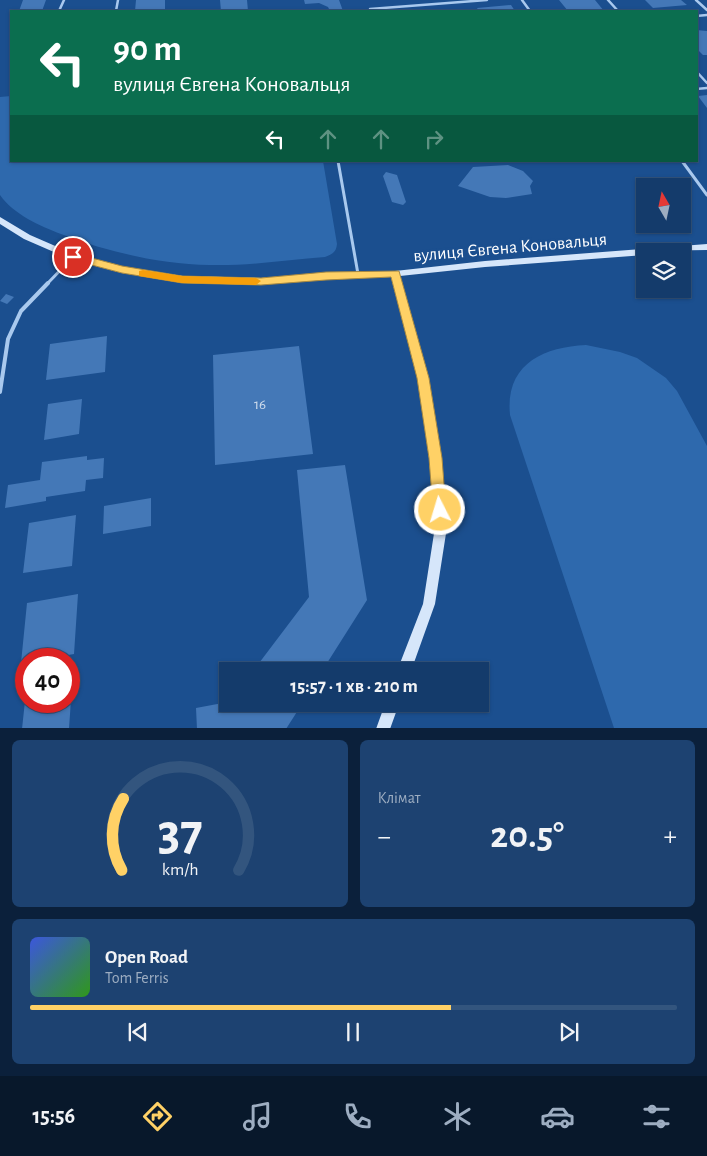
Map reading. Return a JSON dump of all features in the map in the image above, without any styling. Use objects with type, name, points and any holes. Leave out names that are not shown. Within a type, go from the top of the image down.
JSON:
[{"type":"street","name":"вулиця Євгена Коновальця","points":[[0,220],[27,237],[73,257],[122,270],[182,280],[261,281],[358,274],[395,274],[485,264],[636,253]]},
{"type":"street","points":[[691,248],[707,247]]},
{"type":"street","points":[[395,274],[423,378],[435,458],[441,526],[429,604],[407,662]]},
{"type":"street","points":[[383,728],[389,712]]},
{"type":"lane","points":[[370,10],[488,0]]},
{"type":"lane","points":[[608,0],[617,10]]},
{"type":"lane","points":[[696,0],[707,10]]},
{"type":"lane","points":[[430,5],[433,10]]},
{"type":"lane","points":[[698,73],[707,83]]},
{"type":"lane","points":[[338,162],[358,274]]},
{"type":"lane","points":[[683,162],[707,195]]},
{"type":"lane","points":[[0,392],[8,339],[21,311],[73,257]]},
{"type":"shaded area","points":[[10,96],[10,162],[323,162],[337,244],[336,249],[332,254],[325,257],[239,265],[191,264],[134,256],[79,240],[44,227],[19,214],[0,195],[0,97]]},
{"type":"shaded area","points":[[586,345],[620,352],[637,358],[666,378],[677,391],[707,446],[707,728],[614,728],[510,415],[510,398],[520,371],[541,355],[555,350]]},
{"type":"building","points":[[23,0],[46,0],[42,10],[19,10]]},
{"type":"building","points":[[136,0],[165,0],[165,10],[135,10]]},
{"type":"building","points":[[220,0],[247,0],[248,10],[221,10]]},
{"type":"building","points":[[304,0],[339,0],[343,10],[330,10],[328,7],[319,3],[305,4]]},
{"type":"building","points":[[559,0],[595,0],[603,10],[567,10]]},
{"type":"building","points":[[645,0],[681,0],[687,5],[653,8]]},
{"type":"building","points":[[511,5],[514,10],[478,10],[477,8]]},
{"type":"building","points":[[698,30],[707,31],[707,55],[703,55],[698,50]]},
{"type":"building","points":[[707,95],[707,108],[698,96]]},
{"type":"building","points":[[508,165],[523,171],[533,181],[530,186],[532,194],[506,198],[490,197],[458,186],[473,167]]},
{"type":"building","points":[[386,172],[397,175],[406,202],[403,205],[392,202],[383,176]]},
{"type":"building","points":[[6,294],[14,297],[7,304],[0,301]]},
{"type":"building","points":[[107,336],[105,372],[46,380],[50,344]]},
{"type":"building","points":[[299,346],[313,454],[215,465],[213,355]]},
{"type":"building","points":[[82,399],[79,434],[44,440],[48,404]]},
{"type":"building","points":[[87,456],[87,460],[104,458],[103,478],[86,480],[85,491],[46,497],[46,501],[5,508],[8,485],[40,480],[42,462]]},
{"type":"building","points":[[345,465],[367,600],[328,662],[260,662],[309,597],[297,470]]},
{"type":"building","points":[[151,498],[151,526],[103,534],[104,506]]},
{"type":"building","points":[[76,515],[72,566],[23,573],[29,523]]},
{"type":"building","points":[[78,594],[74,648],[22,648],[27,603]]},
{"type":"building","points":[[219,704],[219,712],[297,712],[287,728],[197,728],[196,708]]},
{"type":"building","points":[[24,713],[70,713],[69,728],[22,728]]},
{"type":"slow traffic","points":[[143,273],[182,280],[256,281]]},
{"type":"route","points":[[73,257],[122,270],[182,280],[261,281],[358,274],[395,274],[423,378],[435,458],[440,510]]}]
